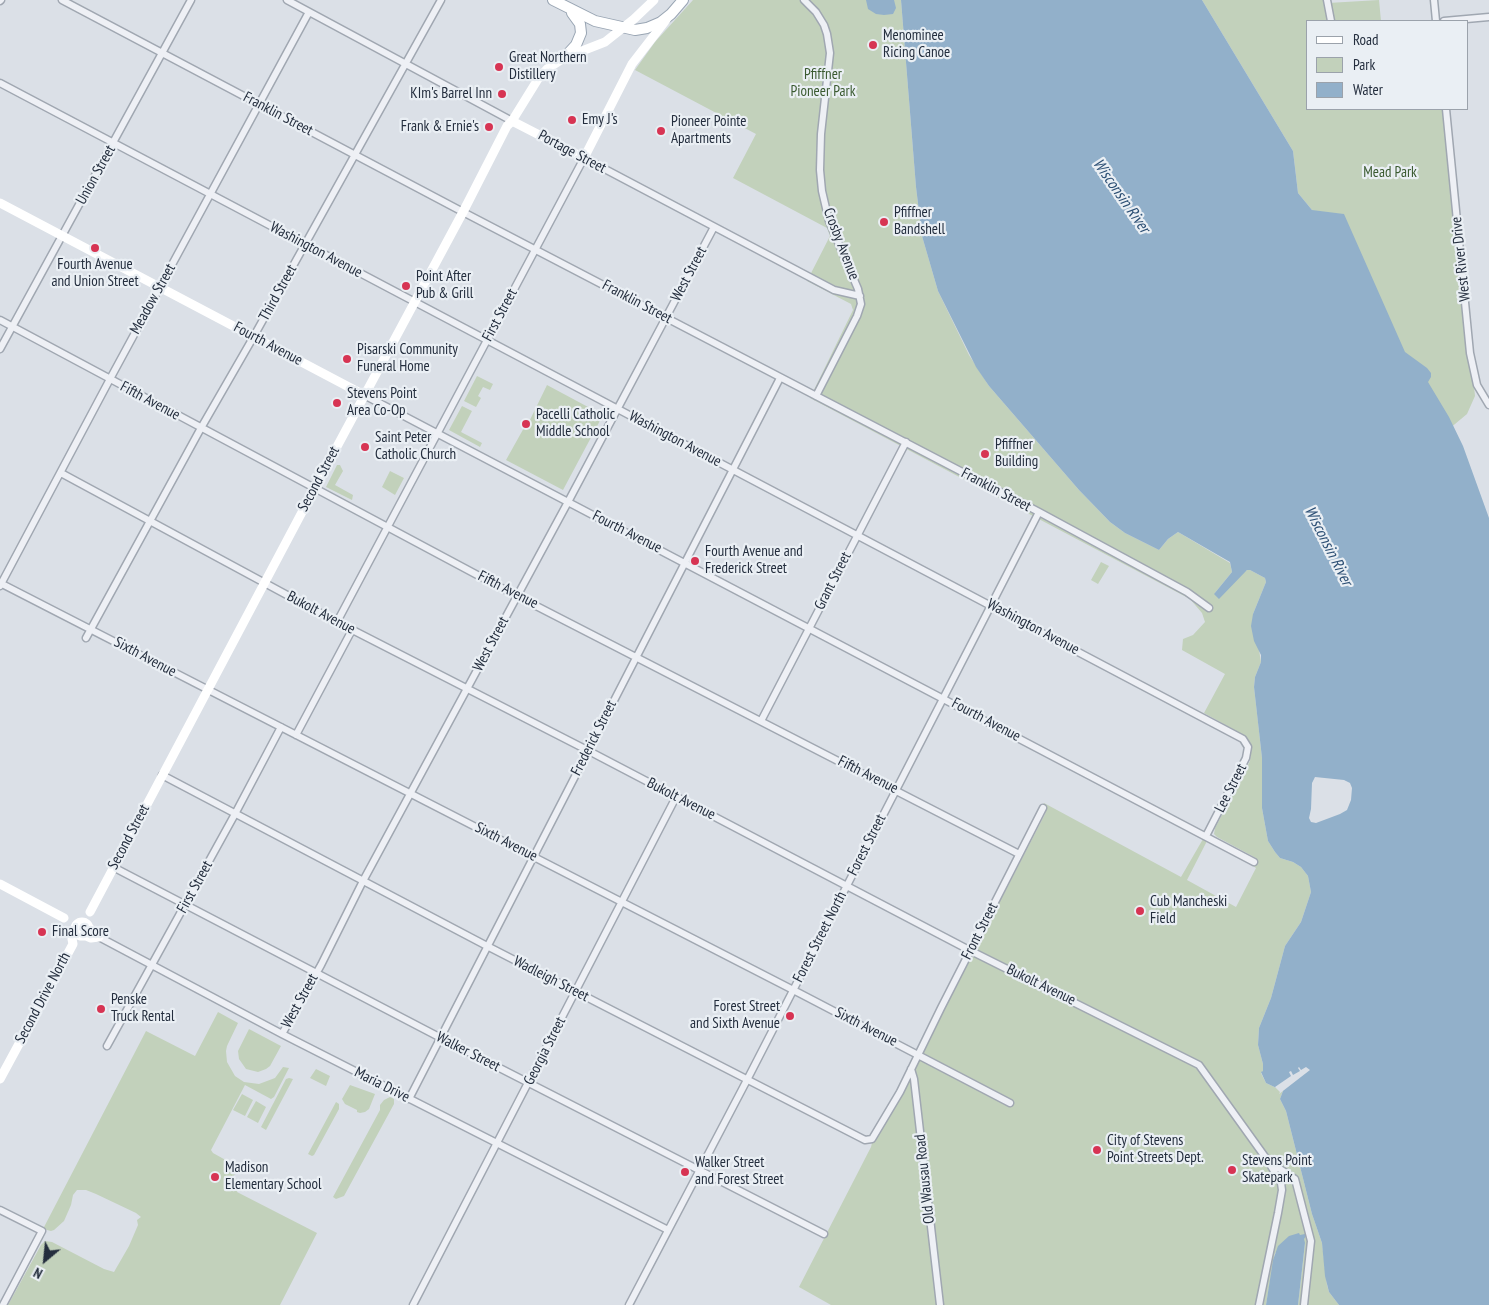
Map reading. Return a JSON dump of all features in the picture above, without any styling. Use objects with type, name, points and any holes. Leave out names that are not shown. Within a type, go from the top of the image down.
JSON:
[{"type":"main road","points":[[553,0],[594,21],[634,30],[647,28],[661,22],[683,0]]},
{"type":"main road","points":[[564,58],[578,42],[581,33],[578,20],[568,9]]},
{"type":"street","name":"Franklin Street","points":[[62,0],[463,212],[1039,512],[1187,592],[1209,608]]},
{"type":"street","name":"Union Street","points":[[0,349],[191,0]]},
{"type":"street","name":"Portage Street","points":[[287,0],[512,121],[834,290],[860,296]]},
{"type":"street","name":"Third Street","points":[[86,638],[201,428],[441,0]]},
{"type":"street","name":"Second Street","points":[[82,929],[113,867],[463,212],[507,126],[547,68],[564,58],[598,46],[623,28],[654,0]]},
{"type":"street","name":"Crosby Avenue","points":[[804,0],[816,12],[824,25],[830,53],[821,134],[820,170],[822,192],[830,221],[860,296],[861,304],[857,316],[816,396]]},
{"type":"street","points":[[1327,0],[1331,20]]},
{"type":"street","points":[[1434,0],[1436,20]]},
{"type":"street","name":"Meadow Street","points":[[0,584],[309,12]]},
{"type":"street","name":"First Street","points":[[336,622],[438,434],[632,64],[671,14]]},
{"type":"street","points":[[1455,20],[1489,17]]},
{"type":"street","name":"Washington Avenue","points":[[0,83],[1243,739]]},
{"type":"street","name":"West River Drive","points":[[1446,110],[1470,353],[1477,385],[1489,405]]},
{"type":"street","name":"Fourth Avenue","points":[[0,203],[1254,862]]},
{"type":"street","name":"West Street","points":[[282,1034],[714,227]]},
{"type":"street","name":"Fifth Avenue","points":[[0,320],[387,528],[1019,854]]},
{"type":"street","name":"Frederick Street","points":[[409,1099],[780,378]]},
{"type":"street","name":"Grant Street","points":[[762,721],[906,442]]},
{"type":"street","name":"Bukolt Avenue","points":[[60,473],[336,622],[1198,1065],[1279,1177],[1282,1190],[1259,1305]]},
{"type":"street","name":"Forest Street","points":[[847,885],[1039,512]]},
{"type":"street","name":"Sixth Avenue","points":[[0,584],[91,629],[1010,1103]]},
{"type":"street","points":[[296,735],[352,630]]},
{"type":"street","name":"First Street","points":[[107,1046],[153,965],[281,727]]},
{"type":"street","name":"Lee Street","points":[[1206,836],[1246,758],[1248,748],[1243,739]]},
{"type":"street","name":"Wadleigh Street","points":[[162,775],[575,992],[859,1138],[869,1140],[881,1126],[911,1069]]},
{"type":"street","name":"Georgia Street","points":[[413,1305],[676,797]]},
{"type":"street","name":"Front Street","points":[[919,1055],[1043,808]]},
{"type":"street","name":"Walker Street","points":[[113,867],[529,1084],[824,1234]]},
{"type":"street","points":[[0,884],[64,918],[82,929],[92,938],[99,937]]},
{"type":"street","name":"Forest Street North","points":[[793,990],[847,885]]},
{"type":"street","name":"Second Drive North","points":[[0,1079],[73,944],[78,942],[82,929]]},
{"type":"street","name":"Maria Drive","points":[[99,937],[282,1034],[668,1230]]},
{"type":"street","points":[[629,1305],[793,990]]},
{"type":"street","points":[[911,1069],[919,1055]]},
{"type":"street","name":"Old Wausau Road","points":[[911,1069],[914,1079],[940,1305]]},
{"type":"street","name":"Bukolt Avenue","points":[[1268,1161],[1292,1176],[1297,1185],[1311,1241],[1304,1305]]},
{"type":"street","points":[[0,1210],[42,1231],[3,1305]]},
{"type":"green space","name":"Pfiffner Pioneer Park","points":[[693,0],[901,0],[916,187],[922,236],[938,291],[969,355],[989,386],[1079,490],[1110,522],[1125,533],[1159,550],[1168,539],[1178,532],[1230,563],[1232,572],[1214,594],[1247,570],[1265,578],[1266,582],[1253,614],[1261,662],[1255,677],[1254,687],[1262,758],[1262,808],[1268,841],[1280,858],[1301,867],[1308,876],[1311,892],[1301,922],[1285,946],[1271,998],[1259,1028],[1258,1045],[1263,1064],[1263,1071],[1261,1073],[1266,1083],[1283,1091],[1280,1099],[1286,1111],[1312,1214],[1322,1243],[1327,1285],[1329,1292],[1339,1305],[1298,1305],[1305,1243],[1275,1253],[1266,1305],[831,1305],[799,1287],[872,1143],[881,1132],[1045,814],[1044,803],[1181,877],[1203,839],[1207,841],[1187,880],[1236,907],[1256,868],[1253,866],[1256,858],[1214,834],[1215,828],[1250,761],[1251,748],[1250,742],[1245,736],[1204,713],[1225,674],[1182,650],[1183,639],[1193,635],[1205,622],[1202,613],[1190,599],[810,398],[853,310],[851,304],[807,281],[830,236],[827,228],[733,178],[756,134],[635,70],[655,42]]},
{"type":"green space","name":"Mead Park","points":[[1202,0],[1327,0],[1328,3],[1379,0],[1381,20],[1306,20],[1306,110],[1446,110],[1475,396],[1467,414],[1449,429],[1312,210],[1298,193],[1293,151]]},
{"type":"green space","points":[[477,376],[493,384],[490,390],[483,387],[478,396],[481,398],[476,407],[464,401]]},
{"type":"green space","points":[[547,385],[603,415],[563,490],[506,460],[525,426],[527,426]]},
{"type":"green space","points":[[462,406],[472,411],[461,432],[482,443],[480,447],[449,430]]},
{"type":"green space","points":[[337,465],[340,465],[343,471],[335,485],[353,495],[352,500],[326,487]]},
{"type":"green space","points":[[390,471],[404,478],[395,495],[382,487]]},
{"type":"green space","points":[[1101,562],[1109,566],[1098,584],[1091,580]]},
{"type":"green space","points":[[218,1012],[238,1023],[226,1051],[227,1062],[235,1076],[244,1082],[259,1084],[275,1078],[283,1067],[289,1068],[274,1097],[271,1099],[245,1085],[211,1150],[231,1163],[230,1165],[237,1170],[233,1177],[242,1182],[237,1192],[317,1233],[280,1305],[8,1305],[45,1241],[52,1242],[104,1269],[114,1272],[129,1246],[138,1225],[137,1220],[141,1217],[136,1213],[86,1190],[77,1190],[73,1195],[64,1221],[54,1230],[43,1229],[146,1031],[195,1056]]},
{"type":"green space","points":[[249,1029],[281,1046],[270,1066],[258,1072],[246,1069],[239,1059],[238,1051]]},
{"type":"green space","points":[[316,1069],[330,1076],[326,1086],[310,1078]]},
{"type":"green space","points":[[286,1079],[293,1079],[266,1130],[261,1127]]},
{"type":"green space","points":[[350,1085],[375,1094],[369,1109],[365,1112],[357,1112],[357,1110],[345,1104],[342,1099]]},
{"type":"green space","points":[[242,1094],[253,1100],[245,1116],[233,1110]]},
{"type":"green space","points":[[390,1097],[394,1099],[394,1104],[344,1196],[336,1199],[333,1197],[380,1110],[380,1105]]},
{"type":"green space","points":[[256,1101],[266,1107],[258,1123],[247,1117]]},
{"type":"green space","points":[[336,1102],[339,1104],[339,1109],[312,1156],[308,1154]]},
{"type":"water","points":[[866,0],[894,0],[896,8],[893,14],[876,14],[868,9]]},
{"type":"water","name":"Wisconsin River","points":[[901,0],[1202,0],[1293,151],[1298,193],[1312,210],[1344,214],[1405,352],[1431,373],[1428,382],[1449,417],[1463,446],[1489,518],[1489,1305],[1339,1305],[1329,1292],[1325,1276],[1322,1243],[1312,1214],[1286,1111],[1280,1099],[1283,1091],[1266,1083],[1261,1072],[1263,1071],[1263,1064],[1258,1045],[1259,1028],[1271,998],[1285,946],[1301,922],[1311,892],[1308,876],[1301,867],[1280,858],[1268,841],[1262,808],[1262,758],[1254,687],[1261,655],[1254,641],[1251,626],[1253,614],[1266,582],[1265,578],[1247,570],[1219,599],[1214,594],[1232,572],[1230,562],[1178,532],[1168,539],[1159,550],[1125,533],[1110,522],[1079,490],[989,386],[976,367],[938,291],[922,236],[916,187]],"holes":[[[1315,777],[1344,780],[1350,783],[1352,788],[1351,800],[1347,810],[1316,823],[1311,822],[1309,818],[1312,783]]]},
{"type":"water","points":[[1299,1233],[1306,1236],[1304,1239],[1298,1305],[1266,1305],[1273,1260],[1278,1246],[1289,1236]]},
{"type":"pier","points":[[1299,1067],[1301,1070],[1306,1067],[1310,1070],[1279,1094],[1280,1092],[1275,1087],[1291,1076],[1289,1072],[1291,1071],[1293,1075],[1300,1071]]},
{"type":"place","name":"Menominee Ricing Canoe","points":[[873,45]]},
{"type":"place","name":"Great Northern Distillery","points":[[499,67]]},
{"type":"place","name":"KIm's Barrel Inn","points":[[502,94]]},
{"type":"place","name":"Emy J's","points":[[572,120]]},
{"type":"place","name":"Frank & Ernie's","points":[[489,127]]},
{"type":"place","name":"Pioneer Pointe Apartments","points":[[661,131]]},
{"type":"place","name":"Pfiffner Bandshell","points":[[884,222]]},
{"type":"place","name":"Fourth Avenue and Union Street","points":[[95,248]]},
{"type":"place","name":"Point After Pub & Grill","points":[[406,286]]},
{"type":"place","name":"Pisarski Community Funeral Home","points":[[347,359]]},
{"type":"place","name":"Stevens Point Area Co-Op","points":[[337,403]]},
{"type":"place","name":"Pacelli Catholic Middle School","points":[[526,424]]},
{"type":"place","name":"Saint Peter Catholic Church","points":[[365,447]]},
{"type":"place","name":"Pfiffner Building","points":[[985,454]]},
{"type":"place","name":"Fourth Avenue and Frederick Street","points":[[695,561]]},
{"type":"place","name":"Cub Mancheski Field","points":[[1140,911]]},
{"type":"place","name":"Final Score","points":[[42,932]]},
{"type":"place","name":"Penske Truck Rental","points":[[101,1009]]},
{"type":"place","name":"Forest Street and Sixth Avenue","points":[[790,1016]]},
{"type":"place","name":"City of Stevens Point Streets Dept.","points":[[1097,1150]]},
{"type":"place","name":"Stevens Point Skatepark","points":[[1232,1170]]},
{"type":"place","name":"Walker Street and Forest Street","points":[[685,1172]]},
{"type":"place","name":"Madison Elementary School","points":[[215,1177]]}]
